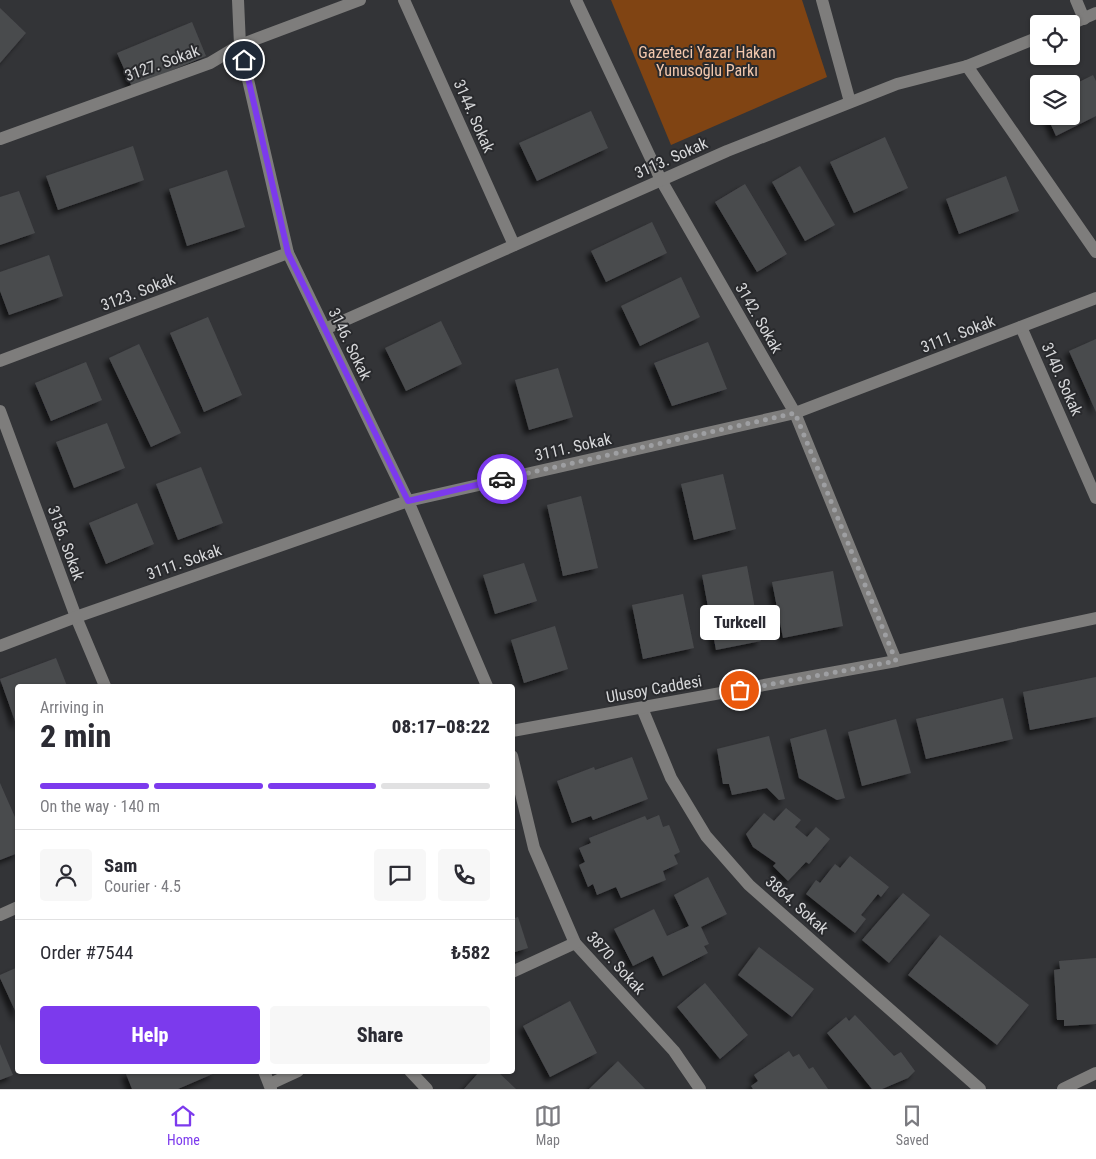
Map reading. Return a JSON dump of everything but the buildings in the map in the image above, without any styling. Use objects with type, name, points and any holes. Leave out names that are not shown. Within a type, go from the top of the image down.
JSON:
[{"type":"street","name":"3146. Sokak","points":[[238,0],[240,45],[288,253],[408,501],[486,684]]},
{"type":"street","name":"3127. Sokak","points":[[0,139],[210,62],[240,45],[360,0]]},
{"type":"street","name":"3144. Sokak","points":[[404,0],[514,245]]},
{"type":"street","name":"3142. Sokak","points":[[576,0],[661,180],[795,413],[896,661]]},
{"type":"street","points":[[822,0],[850,102]]},
{"type":"street","points":[[1076,0],[1084,19]]},
{"type":"street","points":[[1080,21],[1096,13]]},
{"type":"street","name":"3113. Sokak","points":[[325,329],[727,151],[897,84],[967,66],[1030,41]]},
{"type":"street","points":[[967,66],[1096,252]]},
{"type":"street","name":"3123. Sokak","points":[[0,361],[288,253]]},
{"type":"street","name":"3111. Sokak","points":[[0,646],[76,617],[408,501],[795,413],[1096,298]]},
{"type":"street","name":"3140. Sokak","points":[[1022,327],[1096,498]]},
{"type":"street","name":"3156. Sokak","points":[[0,411],[76,617],[104,684]]},
{"type":"street","name":"Ulusoy Caddesi","points":[[515,730],[896,661],[1096,618]]},
{"type":"street","name":"3864. Sokak","points":[[642,708],[671,778],[706,836],[749,885],[980,1089]]},
{"type":"street","name":"3870. Sokak","points":[[515,769],[534,848],[575,943],[674,1051],[700,1089]]},
{"type":"street","points":[[0,915],[15,909]]},
{"type":"street","points":[[515,971],[575,943]]},
{"type":"street","points":[[1063,1089],[1096,1073]]},
{"type":"street","points":[[265,1074],[270,1087],[293,1074]]},
{"type":"street","points":[[413,1074],[427,1089]]},
{"type":"green space","name":"Gazeteci Yazar Hakan Yunusoğlu Parkı","points":[[611,0],[802,0],[827,77],[671,145]]},
{"type":"way so far","points":[[502,479],[795,413],[896,661],[740,690]]},
{"type":"place","name":"Turkcell","points":[[740,690]]},
{"type":"route","points":[[244,60],[288,253],[408,501],[502,479]]}]
